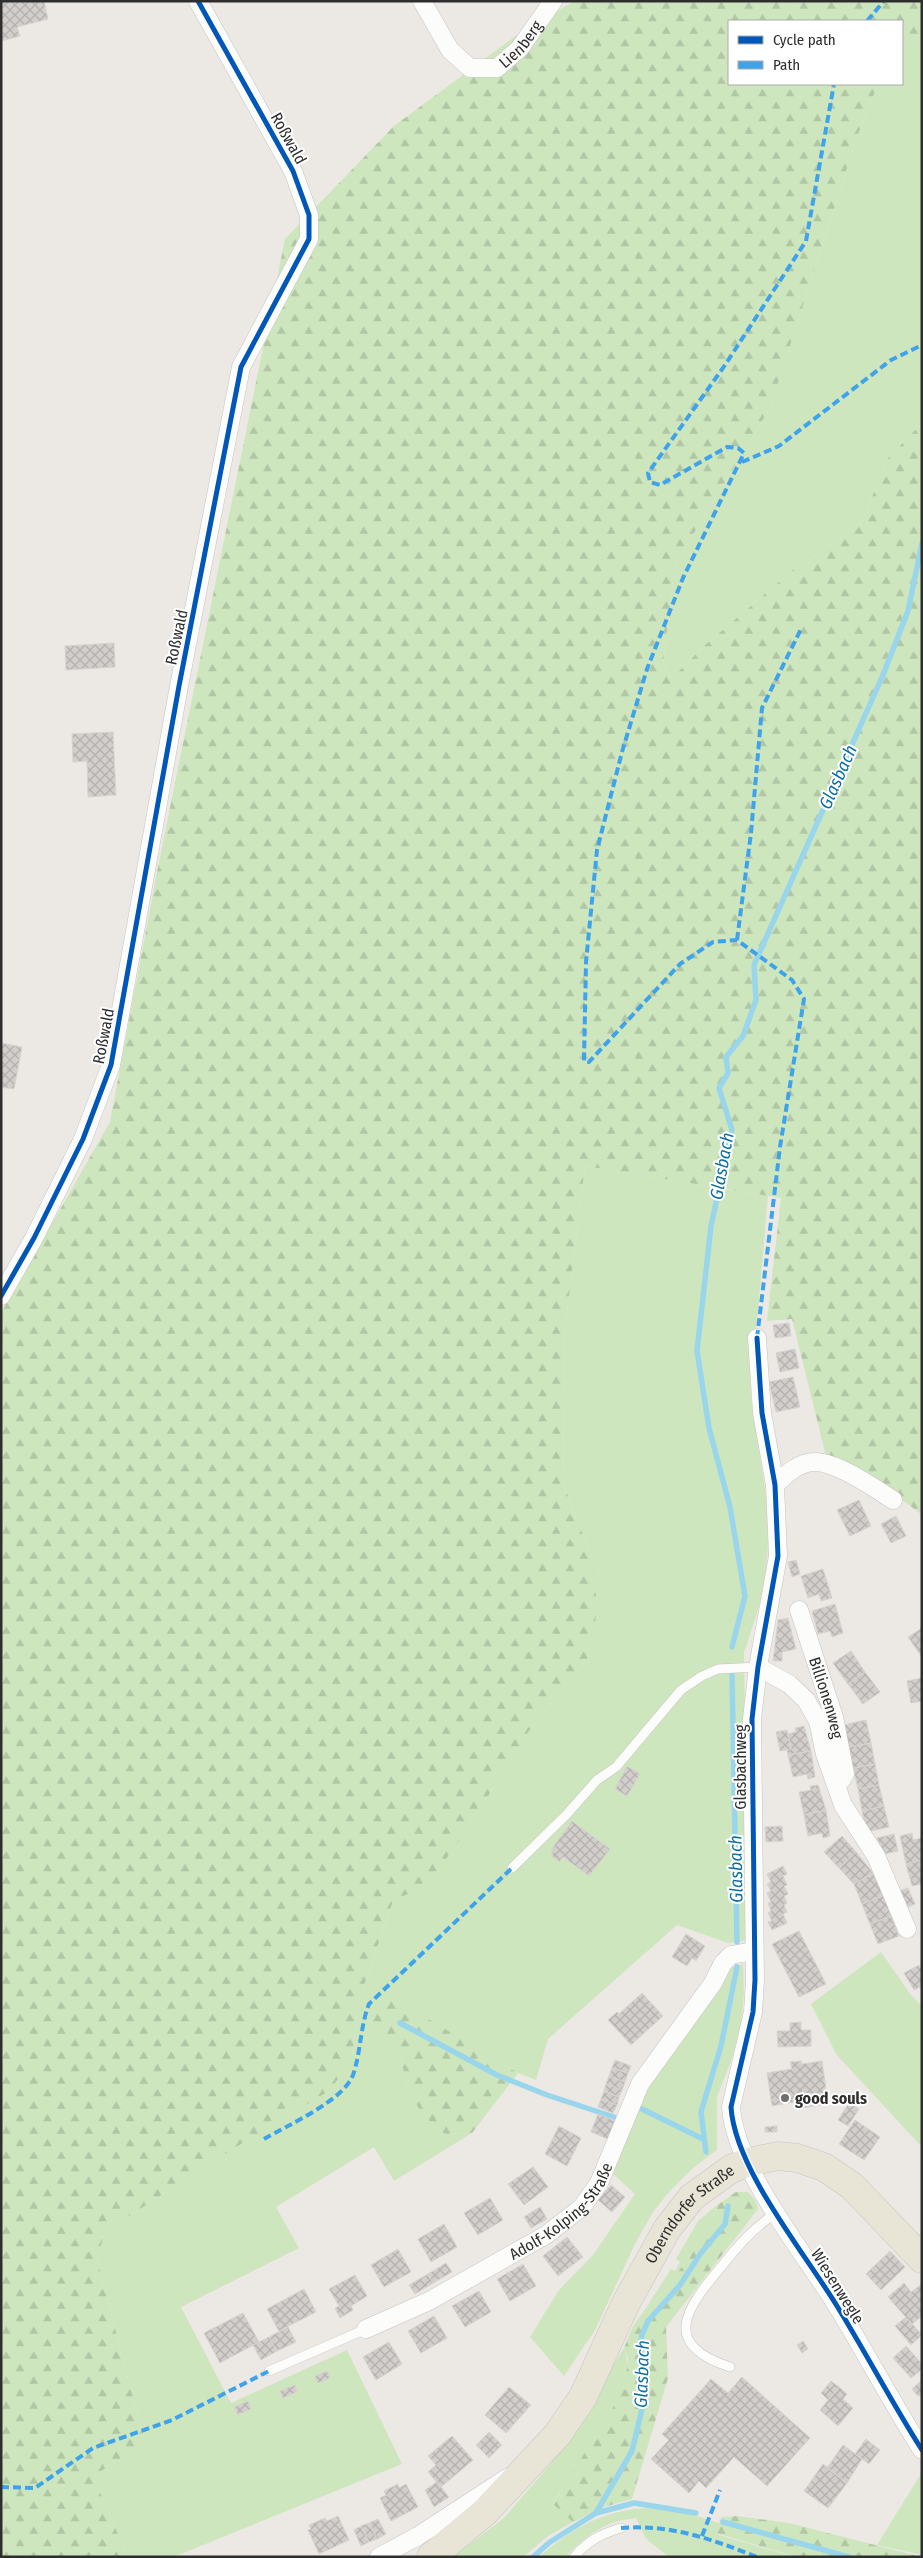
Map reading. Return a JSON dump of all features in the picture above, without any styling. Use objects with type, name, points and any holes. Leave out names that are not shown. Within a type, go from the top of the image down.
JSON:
[{"type":"main road","name":"Oberndorfer Straße","points":[[432,2557],[485,2512],[535,2461],[557,2435],[583,2396],[630,2295],[652,2253],[678,2213],[704,2187],[731,2169],[748,2162],[772,2157],[797,2158],[836,2174],[852,2186],[922,2259]]},
{"type":"street","name":"Roßwald","points":[[1,1296],[34,1238],[83,1139],[112,1066],[172,725],[241,367],[309,240],[309,215],[294,171],[198,1]]},
{"type":"street","name":"Lienberg","points":[[422,1],[450,50],[470,68],[497,68],[520,48],[553,1]]},
{"type":"street","name":"Glasbachweg","points":[[748,2162],[736,2137],[731,2107],[753,2012],[752,1719],[758,1667],[778,1556],[775,1485],[762,1413],[757,1338]]},
{"type":"street","points":[[775,1485],[787,1472],[803,1464],[824,1463],[857,1478],[893,1500]]},
{"type":"street","name":"Billionenweg","points":[[799,1610],[834,1716],[845,1774],[842,1780],[836,1784]]},
{"type":"street","name":"Billionenweg","points":[[758,1667],[789,1684],[806,1700],[818,1722],[825,1754],[843,1805],[866,1839],[888,1880],[908,1929]]},
{"type":"street","name":"Adolf-Kolping-Straße","points":[[366,2329],[429,2301],[455,2287],[546,2235],[582,2207],[599,2184],[640,2084],[713,1983],[723,1963],[731,1955],[754,1951]]},
{"type":"street","name":"Wiesenwegle","points":[[748,2162],[776,2213],[845,2319],[922,2450]]},
{"type":"street","name":"Oberndorfer Straße","points":[[379,2557],[418,2536],[494,2485],[535,2461]]},
{"type":"lane","points":[[512,1868],[567,1814],[597,1780],[616,1767],[681,1690],[702,1676],[718,1669],[758,1667]]},
{"type":"lane","points":[[730,2367],[709,2360],[694,2349],[686,2332],[687,2314],[696,2297],[740,2245],[761,2223],[776,2213]]},
{"type":"lane","name":"Adolf-Kolping-Straße","points":[[269,2371],[366,2329]]},
{"type":"lane","points":[[574,2557],[584,2545],[601,2534],[620,2528]]},
{"type":"green space","points":[[575,1],[922,1],[922,34],[903,44],[903,20],[728,20],[728,85],[878,85],[857,137],[770,408],[675,564],[663,663],[671,679],[704,646],[794,569],[860,526],[888,458],[922,423],[922,1515],[877,1480],[826,1456],[792,1319],[767,1321],[781,1198],[585,1166],[565,1328],[563,1483],[593,1560],[597,1611],[589,1656],[529,1731],[467,1830],[438,1870],[414,1891],[393,1901],[358,2003],[352,2060],[329,2091],[213,2161],[105,2232],[97,2259],[145,2444],[93,2476],[128,2557],[1,2557],[1,1313],[110,1122],[156,877],[285,239],[394,126],[525,29]]},
{"type":"green space","points":[[922,34],[922,423],[888,458],[860,526],[794,569],[704,646],[671,679],[663,663],[675,564],[770,408],[857,137],[878,85],[903,85],[903,44]]},
{"type":"green space","points":[[585,1166],[768,1196],[757,1322],[750,1367],[751,1399],[767,1502],[768,1545],[765,1588],[744,1653],[748,1940],[728,1943],[677,1925],[548,2039],[536,2080],[518,2073],[397,2001],[371,2022],[400,2055],[409,2094],[445,2134],[472,2133],[394,2181],[374,2147],[276,2207],[299,2248],[181,2307],[231,2403],[347,2350],[402,2464],[181,2554],[170,2557],[128,2557],[93,2476],[145,2444],[97,2259],[105,2232],[213,2161],[352,2060],[358,2003],[393,1901],[414,1891],[467,1830],[529,1731],[589,1656],[593,1560],[563,1483],[565,1328]]},
{"type":"green space","points":[[881,1952],[911,1995],[922,2006],[922,2142],[919,2144],[836,2054],[811,2004]]},
{"type":"green space","points":[[743,1964],[744,1994],[740,2029],[731,2061],[717,2097],[717,2150],[693,2168],[669,2192],[653,2212],[636,2242],[595,2330],[564,2376],[530,2337],[559,2290],[593,2255],[635,2194],[611,2172],[644,2088],[727,1969]]},
{"type":"green space","points":[[397,2000],[518,2073],[472,2133],[445,2134],[425,2117],[409,2094],[400,2055],[371,2022],[380,2005]]},
{"type":"green space","points":[[736,2192],[748,2192],[756,2201],[758,2209],[666,2327],[668,2378],[632,2499],[604,2507],[573,2522],[553,2504],[615,2404],[626,2375],[628,2358],[624,2348],[633,2326],[644,2311],[665,2291],[710,2226],[717,2205]]},
{"type":"green space","points":[[717,2205],[710,2226],[665,2291],[644,2311],[671,2269],[675,2271],[680,2262],[676,2259],[698,2221]]},
{"type":"green space","points":[[624,2348],[627,2371],[615,2406],[553,2503],[573,2522],[548,2536],[523,2557],[452,2557],[503,2519],[549,2466]]},
{"type":"green space","points":[[922,2472],[922,2555],[877,2545]]},
{"type":"green space","points":[[648,2508],[691,2514],[719,2523],[716,2534],[794,2557],[669,2557],[646,2539],[636,2518],[615,2522],[597,2530],[565,2557],[539,2557],[564,2537],[589,2522],[617,2512]]},
{"type":"green space","points":[[737,2516],[789,2523],[922,2557],[796,2557],[716,2533],[721,2517]]},
{"type":"building","points":[[1,1],[44,1],[48,19],[17,27],[20,36],[1,41]]},
{"type":"building","points":[[114,643],[115,667],[66,670],[65,646]]},
{"type":"building","points":[[113,732],[116,795],[88,797],[87,761],[73,762],[72,734]]},
{"type":"building","points":[[1,1043],[22,1047],[14,1089],[1,1087]]},
{"type":"building","points":[[789,1323],[791,1336],[775,1338],[773,1325]]},
{"type":"building","points":[[795,1349],[799,1368],[780,1372],[776,1353]]},
{"type":"building","points":[[793,1377],[800,1407],[776,1412],[769,1382]]},
{"type":"building","points":[[859,1500],[871,1526],[850,1536],[837,1510]]},
{"type":"building","points":[[896,1516],[906,1536],[891,1543],[881,1524]]},
{"type":"building","points":[[796,1560],[800,1574],[792,1577],[788,1562]]},
{"type":"building","points":[[823,1569],[832,1598],[821,1601],[819,1594],[808,1598],[801,1576]]},
{"type":"building","points":[[835,1604],[843,1633],[832,1637],[830,1631],[818,1634],[812,1611]]},
{"type":"building","points":[[788,1618],[796,1649],[782,1652],[782,1661],[773,1661],[778,1620]]},
{"type":"building","points":[[922,1628],[922,1657],[908,1637]]},
{"type":"building","points":[[851,1651],[865,1672],[848,1684],[833,1663]]},
{"type":"building","points":[[865,1672],[880,1692],[863,1704],[848,1684]]},
{"type":"building","points":[[922,1678],[922,1701],[911,1703],[907,1681]]},
{"type":"building","points":[[866,1720],[871,1743],[849,1747],[844,1725]]},
{"type":"building","points":[[804,1726],[811,1751],[788,1755],[787,1750],[791,1749],[788,1734],[796,1732],[795,1728]]},
{"type":"building","points":[[787,1730],[791,1749],[780,1751],[776,1732]]},
{"type":"building","points":[[871,1743],[875,1764],[853,1768],[849,1747]]},
{"type":"building","points":[[811,1751],[815,1777],[808,1779],[807,1774],[793,1777],[788,1755]]},
{"type":"building","points":[[875,1764],[879,1785],[858,1789],[853,1768]]},
{"type":"building","points":[[627,1766],[640,1774],[627,1796],[615,1789]]},
{"type":"building","points":[[818,1785],[826,1810],[804,1815],[799,1792],[811,1790],[810,1786]]},
{"type":"building","points":[[879,1785],[884,1806],[862,1811],[858,1789]]},
{"type":"building","points":[[884,1806],[889,1827],[867,1832],[862,1811]]},
{"type":"building","points":[[826,1810],[830,1836],[823,1838],[822,1833],[808,1836],[804,1815]]},
{"type":"building","points":[[572,1821],[610,1849],[589,1876],[563,1857],[559,1862],[551,1855],[553,1852],[551,1850]]},
{"type":"building","points":[[782,1826],[783,1841],[766,1842],[765,1827]]},
{"type":"building","points":[[912,1833],[913,1840],[922,1838],[922,1860],[906,1864],[900,1836]]},
{"type":"building","points":[[894,1834],[898,1851],[884,1854],[877,1838]]},
{"type":"building","points":[[842,1836],[856,1852],[839,1868],[824,1852]]},
{"type":"building","points":[[856,1852],[873,1873],[854,1884],[839,1868]]},
{"type":"building","points":[[922,1860],[922,1884],[912,1886],[906,1864]]},
{"type":"building","points":[[783,1866],[787,1874],[783,1876],[787,1885],[784,1886],[788,1894],[784,1896],[787,1903],[784,1905],[787,1912],[783,1914],[787,1923],[772,1930],[768,1922],[772,1921],[768,1913],[771,1911],[768,1903],[771,1902],[767,1893],[771,1891],[767,1884],[771,1882],[767,1874]]},
{"type":"building","points":[[873,1873],[884,1895],[862,1904],[854,1884]]},
{"type":"building","points":[[908,1888],[915,1904],[906,1908],[899,1891]]},
{"type":"building","points":[[884,1895],[891,1916],[870,1924],[862,1904]]},
{"type":"building","points":[[891,1916],[899,1936],[878,1944],[870,1924]]},
{"type":"building","points":[[799,1931],[826,1984],[799,1997],[772,1944]]},
{"type":"building","points":[[686,1934],[705,1946],[696,1961],[692,1958],[687,1966],[672,1957]]},
{"type":"building","points":[[919,1965],[922,1970],[922,1986],[914,1990],[904,1973]]},
{"type":"building","points":[[642,1993],[663,2016],[631,2045],[608,2020],[617,2012],[619,2014]]},
{"type":"building","points":[[801,2022],[801,2030],[811,2030],[811,2046],[778,2047],[777,2031],[790,2031],[790,2023]]},
{"type":"building","points":[[615,2060],[631,2066],[628,2073],[612,2068]]},
{"type":"building","points":[[801,2061],[802,2064],[822,2061],[828,2104],[795,2109],[794,2102],[772,2106],[767,2073],[792,2069],[790,2062]]},
{"type":"building","points":[[612,2068],[628,2073],[625,2082],[609,2076]]},
{"type":"building","points":[[609,2076],[625,2082],[622,2090],[606,2084]]},
{"type":"building","points":[[606,2084],[622,2090],[619,2097],[604,2091]]},
{"type":"building","points":[[604,2091],[619,2097],[617,2105],[601,2099]]},
{"type":"building","points":[[601,2099],[617,2105],[613,2113],[598,2107]]},
{"type":"building","points":[[849,2103],[859,2109],[848,2126],[838,2120]]},
{"type":"building","points":[[598,2114],[615,2121],[608,2139],[591,2132]]},
{"type":"building","points":[[855,2120],[880,2137],[864,2160],[839,2144]]},
{"type":"building","points":[[559,2126],[581,2138],[567,2166],[545,2154]]},
{"type":"building","points":[[777,2126],[777,2132],[765,2132],[765,2127]]},
{"type":"building","points":[[533,2167],[548,2187],[524,2205],[508,2184]]},
{"type":"building","points":[[611,2185],[625,2197],[612,2212],[598,2200]]},
{"type":"building","points":[[490,2198],[503,2220],[478,2235],[464,2213]]},
{"type":"building","points":[[540,2207],[547,2219],[531,2228],[524,2217]]},
{"type":"building","points":[[444,2224],[457,2247],[431,2262],[418,2239]]},
{"type":"building","points":[[567,2237],[583,2257],[558,2276],[543,2256]]},
{"type":"building","points":[[398,2249],[411,2272],[384,2287],[371,2265]]},
{"type":"building","points":[[890,2251],[905,2267],[881,2290],[866,2274]]},
{"type":"building","points":[[446,2263],[452,2272],[433,2283],[428,2274]]},
{"type":"building","points":[[523,2264],[536,2286],[510,2301],[497,2279]]},
{"type":"building","points":[[428,2274],[433,2283],[415,2294],[409,2285]]},
{"type":"building","points":[[355,2275],[367,2296],[351,2306],[353,2310],[340,2318],[335,2308],[339,2306],[329,2289]]},
{"type":"building","points":[[904,2283],[911,2292],[922,2284],[922,2316],[912,2324],[888,2297]]},
{"type":"building","points":[[304,2289],[316,2312],[279,2331],[267,2309]]},
{"type":"building","points":[[479,2291],[491,2312],[465,2327],[452,2306]]},
{"type":"building","points":[[243,2313],[259,2342],[220,2363],[204,2333]]},
{"type":"building","points":[[434,2316],[447,2338],[421,2353],[408,2331]]},
{"type":"building","points":[[906,2317],[922,2335],[911,2345],[895,2326]]},
{"type":"building","points":[[288,2327],[296,2342],[277,2351],[269,2337]]},
{"type":"building","points":[[269,2337],[277,2351],[261,2360],[253,2345]]},
{"type":"building","points":[[803,2341],[808,2349],[802,2353],[797,2345]]},
{"type":"building","points":[[389,2342],[402,2364],[376,2380],[363,2357]]},
{"type":"building","points":[[906,2346],[922,2364],[922,2369],[911,2378],[893,2358]]},
{"type":"building","points":[[327,2371],[330,2378],[318,2383],[315,2376]]},
{"type":"building","points":[[742,2377],[810,2438],[767,2486],[734,2457],[706,2488],[699,2481],[689,2493],[651,2459],[669,2440],[662,2434],[711,2379],[728,2393]]},
{"type":"building","points":[[922,2380],[922,2394],[918,2396],[912,2389]]},
{"type":"building","points":[[831,2381],[839,2387],[828,2400],[821,2393]]},
{"type":"building","points":[[295,2385],[297,2392],[283,2398],[280,2391]]},
{"type":"building","points":[[509,2387],[531,2405],[506,2433],[485,2415]]},
{"type":"building","points":[[839,2387],[847,2394],[843,2399],[853,2408],[838,2426],[820,2410]]},
{"type":"building","points":[[248,2401],[251,2409],[238,2415],[234,2407]]},
{"type":"building","points":[[489,2432],[502,2445],[489,2458],[476,2445]]},
{"type":"building","points":[[452,2436],[473,2460],[441,2487],[428,2472],[436,2465],[428,2456]]},
{"type":"building","points":[[866,2439],[880,2450],[869,2464],[855,2454]]},
{"type":"building","points":[[843,2445],[862,2459],[847,2483],[827,2468]]},
{"type":"building","points":[[823,2464],[847,2483],[828,2508],[804,2491]]},
{"type":"building","points":[[437,2482],[449,2497],[434,2507],[425,2490]]},
{"type":"building","points":[[398,2484],[399,2488],[406,2484],[418,2507],[391,2521],[380,2498],[386,2495],[384,2491]]},
{"type":"building","points":[[338,2516],[349,2540],[319,2554],[308,2530],[311,2529],[309,2525],[325,2518],[327,2521]]},
{"type":"building","points":[[378,2519],[386,2534],[377,2539],[369,2523]]},
{"type":"building","points":[[369,2523],[377,2539],[369,2542],[361,2526]]},
{"type":"building","points":[[361,2526],[369,2542],[361,2546],[354,2530]]},
{"type":"waterway","name":"Glasbach","points":[[732,1647],[745,1596],[730,1507],[709,1428],[697,1351],[711,1226],[732,1130],[719,1088],[728,1073],[726,1057],[743,1036],[756,1000],[754,965],[883,675],[908,611],[922,543]]},
{"type":"waterway","name":"Glasbach","points":[[732,1675],[737,1942]]},
{"type":"waterway","name":"Glasbach","points":[[706,2152],[701,2112],[721,2046],[737,1967]]},
{"type":"waterway","points":[[400,2023],[497,2075],[547,2095],[614,2117]]},
{"type":"waterway","points":[[642,2109],[703,2139]]},
{"type":"waterway","name":"Glasbach","points":[[533,2557],[550,2542],[596,2513],[632,2451],[643,2405],[644,2388],[640,2345],[642,2335],[648,2321],[680,2285],[701,2253],[725,2224],[728,2206]]},
{"type":"waterway","points":[[596,2513],[634,2503],[696,2513]]},
{"type":"waterway","points":[[723,2522],[849,2557]]},
{"type":"marked path","points":[[868,20],[884,1]]},
{"type":"marked path","points":[[757,1338],[780,1147],[804,999],[792,980],[737,940],[713,942],[680,964],[589,1062],[584,1061],[586,962],[597,850],[622,752],[647,669],[683,578],[744,453],[738,448],[727,447],[660,485],[650,482],[648,473],[723,368],[806,241],[834,85]]},
{"type":"marked path","points":[[742,462],[779,446],[891,360],[922,345]]},
{"type":"marked path","points":[[737,940],[751,833],[762,708],[801,629]]},
{"type":"marked path","points":[[264,2139],[314,2112],[347,2085],[356,2066],[369,2004],[512,1868]]},
{"type":"marked path","points":[[1,2487],[35,2488],[93,2448],[172,2420],[269,2371]]},
{"type":"marked path","points":[[702,2536],[720,2490]]},
{"type":"marked path","points":[[621,2528],[657,2528],[690,2534],[757,2557]]},
{"type":"cycle path","points":[[1,1296],[34,1238],[83,1139],[111,1065],[179,686],[241,367],[309,239],[309,215],[293,171],[198,1]]},
{"type":"cycle path","points":[[757,1338],[762,1413],[775,1485],[778,1556],[758,1667],[752,1719],[755,1980],[753,2012],[731,2107],[735,2131],[745,2157],[773,2210],[837,2306],[922,2450]]},
{"type":"place","name":"good souls","points":[[785,2098]]}]
